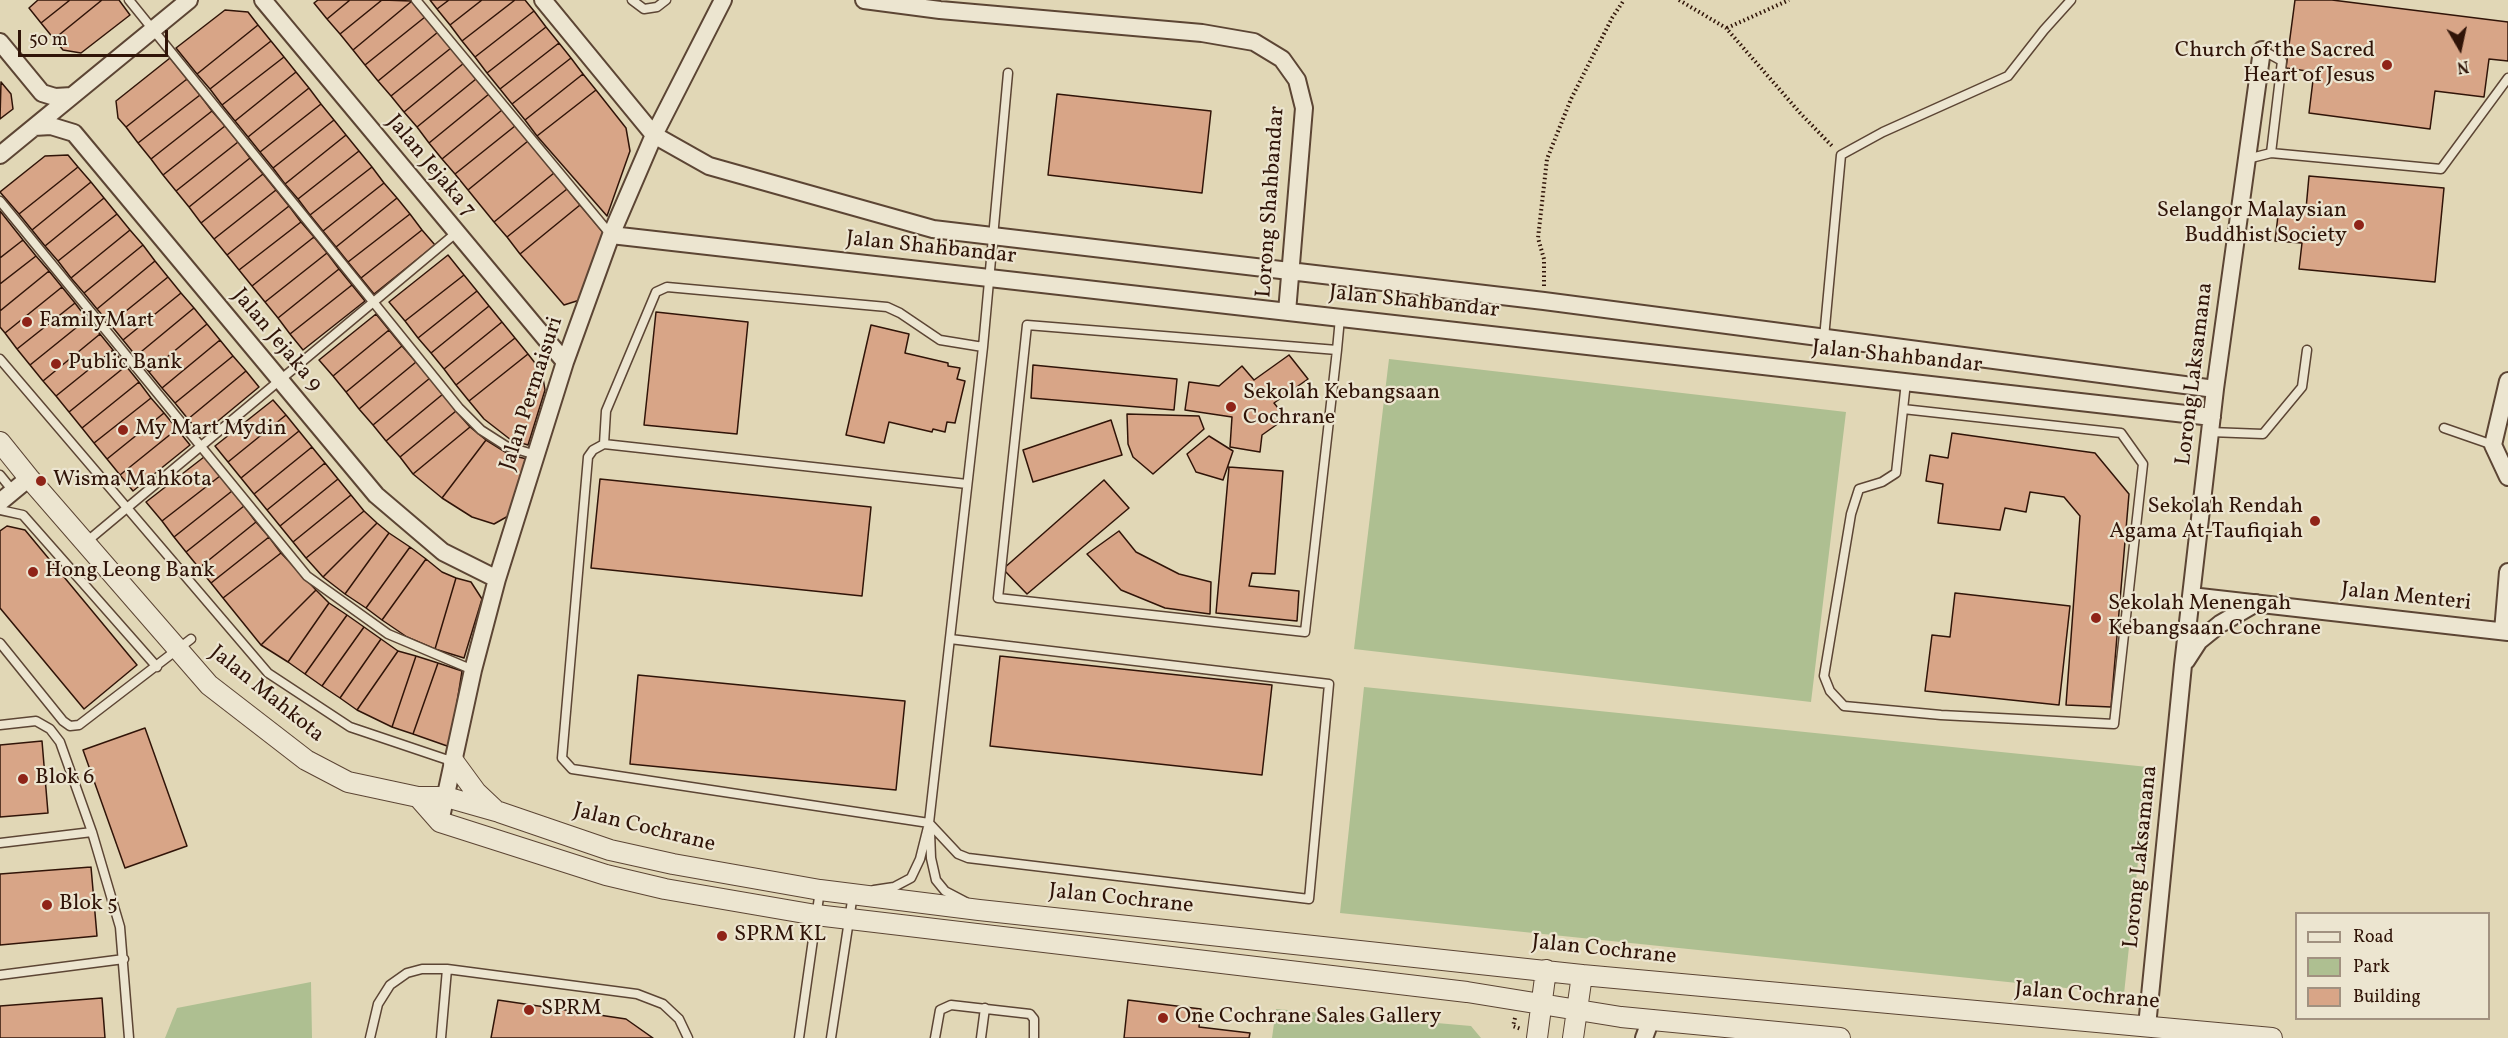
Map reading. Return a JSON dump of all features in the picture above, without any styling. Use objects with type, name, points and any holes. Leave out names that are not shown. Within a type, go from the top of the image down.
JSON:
[{"type":"street","points":[[0,155],[189,0]]},
{"type":"street","name":"Jalan Jejaka 7","points":[[263,0],[565,362]]},
{"type":"street","points":[[543,0],[654,135]]},
{"type":"street","name":"Jalan Permaisuri","points":[[440,822],[473,670],[497,579],[565,362],[611,235],[654,135],[723,0]]},
{"type":"street","name":"Lorong Shahbandar","points":[[864,0],[942,5],[1202,33],[1254,42],[1282,59],[1297,80],[1304,108],[1287,312]]},
{"type":"street","points":[[0,42],[42,93],[55,97],[72,96]]},
{"type":"street","name":"Lorong Laksamana","points":[[2147,1026],[2183,664],[2215,389],[2262,50]]},
{"type":"street","name":"Jalan Jejaka 9","points":[[34,127],[51,126],[74,133],[376,495],[443,552],[497,579]]},
{"type":"street","name":"Jalan Shahbandar","points":[[654,135],[709,166],[933,229],[1544,301],[2215,389]]},
{"type":"street","name":"Jalan Shahbandar","points":[[611,235],[1906,382],[2211,424]]},
{"type":"street","points":[[2508,381],[2493,446],[2508,477]]},
{"type":"street","name":"Jalan Mahkota","points":[[0,442],[85,543],[184,644],[209,685],[306,760],[348,782],[418,797]]},
{"type":"street","points":[[6,496],[28,478]]},
{"type":"street","points":[[2506,632],[2508,572]]},
{"type":"street","name":"Jalan Menteri","points":[[2191,596],[2506,632]]},
{"type":"street","points":[[2183,664],[2199,641],[2228,619],[2256,603]]},
{"type":"street","points":[[454,762],[485,803],[499,812]]},
{"type":"street","points":[[418,797],[440,822],[606,875],[664,889],[816,915],[1467,992],[1651,1019],[1840,1038]]},
{"type":"street","name":"Jalan Cochrane","points":[[418,797],[446,797],[499,812],[610,850],[673,864],[820,890],[979,910],[1582,975],[2272,1038]]},
{"type":"street","points":[[1537,1038],[1546,970]]},
{"type":"street","points":[[1573,1038],[1582,975]]},
{"type":"street","points":[[1644,1038],[1651,1019]]},
{"type":"lane","points":[[129,0],[459,408],[481,430],[507,446],[536,455]]},
{"type":"lane","points":[[416,0],[611,235]]},
{"type":"lane","points":[[632,0],[644,9],[657,7],[666,0]]},
{"type":"lane","points":[[1824,338],[1841,155],[1883,132],[2008,76],[2071,0]]},
{"type":"lane","points":[[2262,50],[2282,61],[2271,153]]},
{"type":"lane","points":[[831,1038],[851,894],[894,886],[910,878],[920,859],[929,822],[983,347],[1008,73]]},
{"type":"lane","points":[[2246,159],[2271,153],[2441,169],[2508,78]]},
{"type":"lane","points":[[0,201],[307,576],[388,634],[473,670]]},
{"type":"lane","points":[[85,543],[456,233]]},
{"type":"lane","points":[[604,444],[606,411],[656,292],[667,287],[887,307],[940,340],[983,347]]},
{"type":"lane","points":[[1337,350],[1027,325],[998,598],[1305,632],[1337,350],[1340,318]]},
{"type":"lane","points":[[2211,424],[2263,434],[2302,387],[2307,350]]},
{"type":"lane","points":[[0,359],[268,673],[350,727],[454,762]]},
{"type":"lane","points":[[1903,409],[2121,433],[2143,464],[2114,724],[1941,715],[1844,706],[1830,691],[1824,676],[1851,514],[1859,489],[1882,482],[1896,473],[1903,409],[1906,382]]},
{"type":"lane","points":[[2444,428],[2493,446]]},
{"type":"lane","points":[[950,639],[1329,684],[1309,899],[968,858],[958,854],[929,822],[572,769],[562,758],[588,457],[593,450],[604,444],[967,484]]},
{"type":"lane","points":[[0,476],[6,496]]},
{"type":"lane","points":[[0,510],[23,515],[157,667]]},
{"type":"lane","points":[[0,643],[63,721],[70,726],[79,725],[184,644]]},
{"type":"lane","points":[[0,725],[36,721],[50,729],[60,742],[92,832],[120,927],[129,1038]]},
{"type":"lane","points":[[929,822],[936,880],[945,891],[979,910]]},
{"type":"lane","points":[[0,843],[92,832]]},
{"type":"lane","points":[[799,1038],[820,890]]},
{"type":"lane","points":[[0,975],[124,959]]},
{"type":"lane","points":[[370,1038],[378,1004],[390,985],[407,973],[422,969],[447,969],[637,994],[663,1004],[679,1019],[688,1038]]},
{"type":"lane","points":[[441,1038],[447,969]]},
{"type":"lane","points":[[935,1038],[938,1016],[945,1006],[1030,1014],[1034,1019],[1034,1038]]},
{"type":"lane","points":[[981,1038],[985,1008]]},
{"type":"path","points":[[1544,301],[1544,259],[1538,238],[1547,159],[1571,99],[1612,18],[1624,0]]},
{"type":"path","points":[[1679,0],[1726,28],[1801,114],[1841,155]]},
{"type":"path","points":[[1726,28],[1789,0]]},
{"type":"green space","points":[[1389,359],[1846,412],[1811,702],[1354,649]]},
{"type":"green space","points":[[1364,687],[2148,767],[2124,994],[1340,913]]},
{"type":"green space","points":[[311,982],[312,1038],[165,1038],[177,1008]]},
{"type":"green space","points":[[1276,1009],[1471,1026],[1481,1038],[1272,1038]]},
{"type":"building","points":[[38,0],[70,0],[41,23],[29,8]]},
{"type":"building","points":[[70,0],[102,0],[54,39],[41,23]]},
{"type":"building","points":[[102,0],[119,0],[130,15],[81,53],[63,50],[54,39]]},
{"type":"building","points":[[318,0],[350,0],[327,19],[314,3]]},
{"type":"building","points":[[350,0],[382,0],[340,34],[327,19]]},
{"type":"building","points":[[382,0],[412,1],[353,50],[340,34]]},
{"type":"building","points":[[430,0],[449,0],[437,9]]},
{"type":"building","points":[[449,0],[482,0],[450,25],[437,9]]},
{"type":"building","points":[[482,0],[515,0],[462,41],[450,25]]},
{"type":"building","points":[[515,0],[525,0],[534,11],[475,57],[462,41]]},
{"type":"building","name":"Church of the Sacred Heart of Jesus","points":[[2295,0],[2332,0],[2508,22],[2508,61],[2489,59],[2484,97],[2435,91],[2430,129],[2309,113],[2314,72],[2286,68]]},
{"type":"building","points":[[412,1],[425,17],[365,65],[353,50]]},
{"type":"building","points":[[225,10],[248,12],[258,25],[197,74],[176,48]]},
{"type":"building","points":[[534,11],[546,27],[487,73],[475,57]]},
{"type":"building","points":[[425,17],[438,32],[378,81],[365,65]]},
{"type":"building","points":[[258,25],[271,41],[210,89],[197,74]]},
{"type":"building","points":[[546,27],[559,43],[500,89],[487,73]]},
{"type":"building","points":[[438,32],[451,48],[391,96],[378,81]]},
{"type":"building","points":[[271,41],[284,57],[222,105],[210,89]]},
{"type":"building","points":[[559,43],[571,58],[512,104],[500,89]]},
{"type":"building","points":[[451,48],[464,63],[404,112],[391,96]]},
{"type":"building","points":[[284,57],[296,72],[235,121],[222,105]]},
{"type":"building","points":[[170,58],[187,79],[126,127],[118,118],[116,101]]},
{"type":"building","points":[[571,58],[583,74],[525,120],[512,104]]},
{"type":"building","points":[[464,63],[476,79],[417,127],[404,112]]},
{"type":"building","points":[[296,72],[309,88],[248,137],[235,121]]},
{"type":"building","points":[[583,74],[596,90],[537,136],[525,120]]},
{"type":"building","points":[[187,79],[200,95],[138,143],[126,127]]},
{"type":"building","points":[[476,79],[489,94],[429,143],[417,127]]},
{"type":"building","points":[[1,82],[11,94],[13,109],[0,119]]},
{"type":"building","points":[[309,88],[321,104],[260,152],[248,137]]},
{"type":"building","points":[[596,90],[626,128],[630,151],[607,216],[537,136]]},
{"type":"building","points":[[489,94],[502,110],[442,159],[429,143]]},
{"type":"building","points":[[1057,94],[1211,111],[1202,193],[1048,175]]},
{"type":"building","points":[[200,95],[212,111],[151,159],[138,143]]},
{"type":"building","points":[[321,104],[334,120],[273,168],[260,152]]},
{"type":"building","points":[[502,110],[515,126],[455,174],[442,159]]},
{"type":"building","points":[[212,111],[225,126],[163,175],[151,159]]},
{"type":"building","points":[[334,120],[346,135],[285,184],[273,168]]},
{"type":"building","points":[[225,126],[238,142],[176,191],[163,175]]},
{"type":"building","points":[[515,126],[528,141],[468,190],[455,174]]},
{"type":"building","points":[[346,135],[359,151],[298,199],[285,184]]},
{"type":"building","points":[[528,141],[554,173],[494,222],[468,190]]},
{"type":"building","points":[[238,142],[250,158],[189,207],[176,191]]},
{"type":"building","points":[[359,151],[372,167],[310,215],[298,199]]},
{"type":"building","points":[[68,155],[78,167],[19,214],[0,192],[45,156]]},
{"type":"building","points":[[250,158],[263,174],[201,223],[189,207]]},
{"type":"building","points":[[78,167],[91,182],[32,230],[19,214]]},
{"type":"building","points":[[372,167],[384,183],[323,231],[310,215]]},
{"type":"building","points":[[554,173],[567,189],[507,237],[494,222]]},
{"type":"building","points":[[263,174],[276,190],[214,239],[201,223]]},
{"type":"building","name":"Selangor Malaysian Buddhist Society","points":[[2309,176],[2444,188],[2435,282],[2299,269],[2302,243],[2275,241],[2279,207],[2306,209]]},
{"type":"building","points":[[91,182],[104,198],[45,246],[32,230]]},
{"type":"building","points":[[384,183],[397,198],[336,247],[323,231]]},
{"type":"building","points":[[567,189],[580,205],[520,254],[507,237]]},
{"type":"building","points":[[276,190],[289,206],[227,255],[214,239]]},
{"type":"building","points":[[104,198],[117,214],[58,261],[45,246]]},
{"type":"building","points":[[397,198],[410,214],[348,262],[336,247]]},
{"type":"building","points":[[580,205],[606,236],[583,299],[564,305],[520,254]]},
{"type":"building","points":[[289,206],[301,222],[239,270],[227,255]]},
{"type":"building","points":[[0,211],[23,240],[0,258]]},
{"type":"building","points":[[117,214],[130,230],[71,278],[58,261]]},
{"type":"building","points":[[410,214],[422,230],[361,278],[348,262]]},
{"type":"building","points":[[301,222],[314,237],[252,286],[239,270]]},
{"type":"building","points":[[130,230],[143,245],[84,293],[71,278]]},
{"type":"building","points":[[422,230],[435,245],[374,294],[361,278]]},
{"type":"building","points":[[314,237],[327,253],[265,302],[252,286]]},
{"type":"building","points":[[23,240],[36,256],[0,284],[0,258]]},
{"type":"building","points":[[143,245],[155,261],[97,309],[84,293]]},
{"type":"building","points":[[327,253],[339,269],[278,318],[265,302]]},
{"type":"building","points":[[448,255],[464,275],[405,321],[389,302]]},
{"type":"building","points":[[36,256],[49,271],[0,311],[0,284]]},
{"type":"building","points":[[155,261],[168,277],[110,324],[97,309]]},
{"type":"building","points":[[339,269],[352,285],[290,334],[278,318]]},
{"type":"building","points":[[49,271],[62,287],[5,333],[0,327],[0,311]]},
{"type":"building","points":[[464,275],[477,291],[418,338],[405,321]]},
{"type":"building","points":[[168,277],[181,293],[123,340],[110,324]]},
{"type":"building","points":[[352,285],[365,301],[303,350],[290,334]]},
{"type":"building","points":[[62,287],[75,303],[17,349],[5,333]]},
{"type":"building","points":[[477,291],[489,306],[431,353],[418,338]]},
{"type":"building","points":[[181,293],[194,308],[136,356],[123,340]]},
{"type":"building","points":[[75,303],[87,319],[30,365],[17,349]]},
{"type":"building","points":[[489,306],[502,322],[444,369],[431,353]]},
{"type":"building","points":[[194,308],[207,324],[149,372],[136,356]]},
{"type":"building","points":[[656,312],[748,322],[737,434],[644,425]]},
{"type":"building","points":[[376,314],[389,330],[333,376],[319,360]]},
{"type":"building","points":[[87,319],[100,334],[43,381],[30,365]]},
{"type":"building","points":[[502,322],[515,338],[456,385],[444,369]]},
{"type":"building","points":[[207,324],[220,340],[162,388],[149,372]]},
{"type":"building","points":[[871,325],[909,334],[905,353],[960,368],[957,379],[965,381],[955,423],[947,422],[945,432],[933,429],[932,432],[889,422],[884,443],[846,435]]},
{"type":"building","points":[[389,330],[402,346],[346,392],[333,376]]},
{"type":"building","points":[[100,334],[113,350],[56,396],[43,381]]},
{"type":"building","points":[[515,338],[528,354],[469,401],[456,385]]},
{"type":"building","points":[[220,340],[233,356],[175,403],[162,388]]},
{"type":"building","points":[[402,346],[416,362],[359,409],[346,392]]},
{"type":"building","points":[[113,350],[126,366],[69,412],[56,396]]},
{"type":"building","points":[[528,354],[542,372],[545,390],[528,445],[511,440],[484,419],[469,401]]},
{"type":"building","name":"Sekolah Kebangsaan Cochrane","points":[[1289,355],[1308,379],[1274,403],[1286,418],[1262,435],[1260,452],[1230,447],[1232,417],[1185,410],[1189,382],[1219,386],[1242,366],[1254,380]]},
{"type":"building","points":[[233,356],[246,371],[188,419],[175,403]]},
{"type":"building","points":[[416,362],[430,378],[373,425],[359,409]]},
{"type":"building","points":[[1033,365],[1177,379],[1174,410],[1031,398]]},
{"type":"building","points":[[126,366],[139,382],[82,428],[69,412]]},
{"type":"building","points":[[246,371],[259,387],[201,435],[188,419]]},
{"type":"building","points":[[430,378],[443,394],[386,441],[373,425]]},
{"type":"building","points":[[139,382],[151,398],[94,443],[82,428]]},
{"type":"building","points":[[443,394],[456,411],[400,457],[386,441]]},
{"type":"building","points":[[151,398],[164,413],[107,459],[94,443]]},
{"type":"building","points":[[273,400],[286,415],[228,462],[215,446]]},
{"type":"building","points":[[456,411],[470,427],[413,474],[400,457]]},
{"type":"building","points":[[164,413],[177,429],[120,475],[107,459]]},
{"type":"building","points":[[1127,414],[1199,416],[1204,429],[1153,474],[1133,457],[1128,444]]},
{"type":"building","points":[[286,415],[299,431],[241,478],[228,462]]},
{"type":"building","points":[[1111,420],[1122,455],[1033,482],[1023,450]]},
{"type":"building","points":[[470,427],[486,440],[442,498],[413,474]]},
{"type":"building","points":[[177,429],[190,445],[133,491],[120,475]]},
{"type":"building","points":[[299,431],[312,447],[254,494],[241,478]]},
{"type":"building","name":"Sekolah Menengah Kebangsaan Cochrane","points":[[1952,433],[2095,453],[2129,494],[2111,707],[2066,705],[2080,516],[2064,497],[2030,492],[2026,512],[2005,508],[2000,530],[1938,523],[1943,484],[1926,481],[1930,455],[1948,458]]},
{"type":"building","points":[[1209,436],[1233,451],[1223,480],[1196,472],[1187,454]]},
{"type":"building","points":[[486,440],[510,455],[527,459],[510,515],[494,524],[472,517],[442,498]]},
{"type":"building","points":[[312,447],[325,463],[267,510],[254,494]]},
{"type":"building","points":[[204,457],[220,476],[162,521],[146,502]]},
{"type":"building","points":[[325,463],[338,479],[280,526],[267,510]]},
{"type":"building","points":[[1229,467],[1283,471],[1275,574],[1252,573],[1249,586],[1299,591],[1297,621],[1216,613]]},
{"type":"building","points":[[220,476],[232,491],[174,537],[162,521]]},
{"type":"building","points":[[338,479],[351,495],[293,542],[280,526]]},
{"type":"building","points":[[600,479],[871,507],[862,596],[591,568]]},
{"type":"building","points":[[1104,480],[1129,508],[1027,594],[1003,569]]},
{"type":"building","points":[[232,491],[244,506],[186,552],[174,537]]},
{"type":"building","points":[[351,495],[364,511],[306,558],[293,542]]},
{"type":"building","points":[[244,506],[256,522],[199,568],[186,552]]},
{"type":"building","points":[[364,511],[377,523],[323,577],[306,558]]},
{"type":"building","points":[[256,522],[269,537],[211,583],[199,568]]},
{"type":"building","points":[[377,523],[389,533],[345,594],[323,577]]},
{"type":"building","points":[[7,526],[25,530],[137,665],[84,709],[0,608],[0,531]]},
{"type":"building","points":[[1119,531],[1136,552],[1179,574],[1211,582],[1210,614],[1165,608],[1121,590],[1087,554]]},
{"type":"building","points":[[389,533],[410,547],[366,608],[345,594]]},
{"type":"building","points":[[269,537],[281,553],[223,598],[211,583]]},
{"type":"building","points":[[410,547],[426,559],[382,620],[366,608]]},
{"type":"building","points":[[281,553],[316,590],[261,645],[223,598]]},
{"type":"building","points":[[426,559],[442,572],[456,578],[435,649],[407,637],[382,620]]},
{"type":"building","points":[[456,578],[471,582],[482,599],[464,658],[435,649]]},
{"type":"building","points":[[316,590],[329,603],[288,662],[261,645]]},
{"type":"building","points":[[1955,593],[2070,606],[2059,705],[1925,691],[1932,635],[1950,637]]},
{"type":"building","points":[[329,603],[347,615],[305,674],[288,662]]},
{"type":"building","points":[[347,615],[364,627],[322,686],[305,674]]},
{"type":"building","points":[[364,627],[381,639],[340,698],[322,686]]},
{"type":"building","points":[[381,639],[398,651],[357,710],[340,698]]},
{"type":"building","points":[[398,651],[416,656],[392,727],[357,710]]},
{"type":"building","points":[[416,656],[438,663],[413,734],[392,727]]},
{"type":"building","points":[[1000,656],[1272,685],[1262,775],[990,746]]},
{"type":"building","points":[[438,663],[462,671],[450,747],[413,734]]},
{"type":"building","points":[[638,675],[905,701],[896,790],[630,764]]},
{"type":"building","points":[[145,728],[187,846],[125,868],[83,750]]},
{"type":"building","name":"Blok 6","points":[[42,741],[48,813],[0,817],[0,745]]},
{"type":"building","name":"Blok 5","points":[[91,867],[97,936],[0,945],[0,874]]},
{"type":"building","points":[[102,998],[105,1038],[0,1038],[0,1006]]},
{"type":"building","name":"SPRM","points":[[498,1000],[626,1019],[653,1038],[491,1038]]},
{"type":"building","name":"One Cochrane Sales Gallery","points":[[1128,1000],[1201,1009],[1199,1027],[1250,1033],[1249,1038],[1124,1038]]},
{"type":"place","name":"Church of the Sacred Heart of Jesus","points":[[2387,65]]},
{"type":"place","name":"Selangor Malaysian Buddhist Society","points":[[2359,225]]},
{"type":"place","name":"FamilyMart","points":[[27,322]]},
{"type":"place","name":"Public Bank","points":[[56,364]]},
{"type":"place","name":"Sekolah Kebangsaan Cochrane","points":[[1231,407]]},
{"type":"place","name":"My Mart Mydin","points":[[123,430]]},
{"type":"place","name":"Wisma Mahkota","points":[[41,481]]},
{"type":"place","name":"Sekolah Rendah Agama At-Taufiqiah","points":[[2315,521]]},
{"type":"place","name":"Hong Leong Bank","points":[[33,572]]},
{"type":"place","name":"Sekolah Menengah Kebangsaan Cochrane","points":[[2096,618]]},
{"type":"place","name":"Blok 6","points":[[23,779]]},
{"type":"place","name":"Blok 5","points":[[47,905]]},
{"type":"place","name":"SPRM KL","points":[[722,936]]},
{"type":"place","name":"SPRM","points":[[529,1010]]},
{"type":"place","name":"One Cochrane Sales Gallery","points":[[1163,1018]]}]
